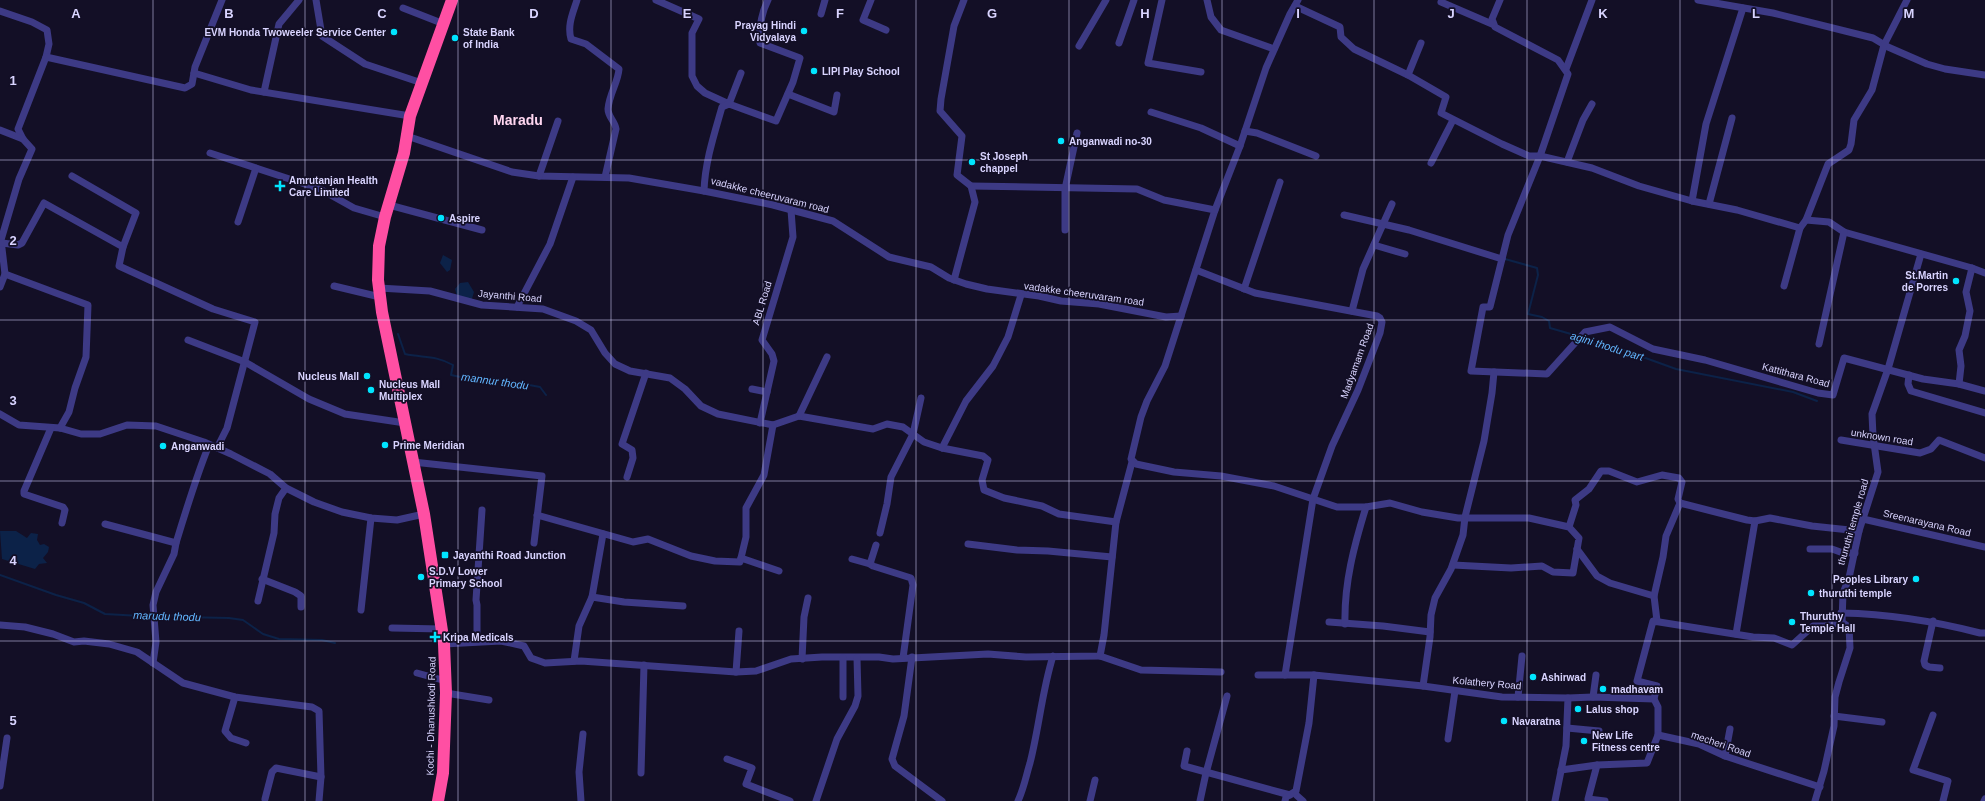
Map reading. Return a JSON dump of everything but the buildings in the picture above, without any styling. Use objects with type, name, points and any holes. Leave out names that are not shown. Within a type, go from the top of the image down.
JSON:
[{"type":"highway","name":"Kochi - Dhanushkodi Road","points":[[438,801],[443,773],[446,687],[444,644],[424,514],[380,293],[379,246],[385,217],[404,153],[410,116],[452,0]]},
{"type":"street","points":[[46,57],[185,88],[192,84],[194,67],[222,0]]},
{"type":"street","points":[[264,92],[279,24],[299,0]]},
{"type":"street","points":[[316,0],[322,36],[366,64],[422,83]]},
{"type":"street","points":[[577,0],[570,21],[569,32],[571,39],[586,44],[619,69],[609,102],[608,111],[616,125],[616,129],[605,177]]},
{"type":"street","points":[[656,0],[699,19],[692,33],[692,76],[697,86],[705,94],[776,121],[788,94],[800,58],[760,43],[759,30],[763,10],[768,0]]},
{"type":"street","points":[[821,14],[825,0]]},
{"type":"street","points":[[871,0],[863,20],[886,30]]},
{"type":"street","points":[[964,0],[954,26],[940,111],[962,136],[957,175],[971,186],[1137,190],[1164,200],[1215,210]]},
{"type":"street","points":[[1079,46],[1106,0]]},
{"type":"street","points":[[1119,43],[1134,0]]},
{"type":"street","points":[[1162,0],[1148,63],[1201,72]]},
{"type":"street","points":[[1207,0],[1211,17],[1221,30],[1274,49]]},
{"type":"street","points":[[1492,24],[1492,19],[1500,0]]},
{"type":"street","points":[[1566,69],[1592,0]]},
{"type":"street","points":[[1701,0],[1773,13],[1873,38],[1884,45],[1927,64],[1945,69],[1985,75]]},
{"type":"street","points":[[1784,286],[1800,228],[1806,220],[1828,164],[1849,150],[1854,120],[1872,90],[1884,45],[1907,0]]},
{"type":"street","points":[[1344,215],[1409,230],[1502,259],[1515,215],[1540,156],[1568,73],[1558,60],[1492,24],[1441,2]]},
{"type":"street","points":[[1100,656],[1104,635],[1116,522],[1132,462],[1131,454],[1141,417],[1147,401],[1165,366],[1215,210],[1246,131],[1274,49],[1296,3],[1340,27],[1341,37],[1354,49],[1408,75],[1446,97],[1441,113],[1529,156],[1540,156],[1592,168],[1639,186],[1692,201],[1737,210],[1800,228]]},
{"type":"street","points":[[404,8],[444,24]]},
{"type":"street","points":[[1692,201],[1706,124],[1743,8]]},
{"type":"street","points":[[0,11],[32,22],[47,30],[49,44],[46,57],[18,129],[22,139]]},
{"type":"street","points":[[1408,75],[1422,43]]},
{"type":"street","points":[[729,104],[741,73]]},
{"type":"street","points":[[194,74],[244,89],[410,116]]},
{"type":"street","points":[[788,94],[834,112],[836,95]]},
{"type":"street","name":"vadakke cheeruvaram road","points":[[729,104],[722,107],[711,149],[704,191],[791,210],[833,221],[889,257],[931,267],[954,280],[987,289],[1084,304],[1099,304],[1166,317],[1181,316]]},
{"type":"street","points":[[1567,162],[1583,120],[1592,104]]},
{"type":"street","points":[[1151,112],[1201,128],[1240,146]]},
{"type":"street","points":[[1709,204],[1732,118]]},
{"type":"street","points":[[1431,163],[1453,120]]},
{"type":"street","points":[[539,176],[558,121]]},
{"type":"street","points":[[0,130],[22,139],[32,149],[10,206],[2,243],[5,274],[0,287]]},
{"type":"street","points":[[1246,131],[1257,133],[1316,156]]},
{"type":"street","points":[[1065,230],[1065,189],[1077,133]]},
{"type":"street","points":[[407,136],[512,172],[539,176],[630,178],[704,191]]},
{"type":"street","points":[[210,153],[320,189],[354,208],[385,217]]},
{"type":"street","points":[[238,222],[256,168]]},
{"type":"street","points":[[72,176],[136,213],[119,266],[213,309],[255,322],[227,428],[217,448]]},
{"type":"street","points":[[518,306],[550,244],[573,177]]},
{"type":"street","points":[[1244,289],[1280,182]]},
{"type":"street","points":[[954,280],[975,202],[971,186]]},
{"type":"street","points":[[2,243],[18,245],[22,243],[44,202],[124,247]]},
{"type":"street","points":[[1352,311],[1358,294],[1360,279],[1392,204]]},
{"type":"street","points":[[389,205],[482,230]]},
{"type":"street","name":"ABL Road","points":[[760,423],[774,361],[772,354],[762,340],[793,237],[791,210]]},
{"type":"street","points":[[1806,220],[1829,222],[1844,232],[1985,273]]},
{"type":"street","points":[[1819,344],[1844,232]]},
{"type":"street","points":[[1374,245],[1405,254]]},
{"type":"street","name":"thuruthi temple road","points":[[1816,801],[1824,771],[1834,716],[1838,682],[1850,648],[1849,627],[1842,622],[1841,613],[1843,593],[1855,553],[1859,531],[1878,472],[1872,414],[1888,369],[1921,254]]},
{"type":"street","name":"Kattithara Road","points":[[1502,259],[1490,307],[1483,307],[1471,371],[1547,374],[1585,332],[1610,327],[1653,349],[1741,369],[1764,378],[1818,393],[1833,395],[1844,358],[1909,375],[1959,384]]},
{"type":"street","points":[[1972,268],[1966,292],[1970,311],[1965,336],[1959,350],[1961,366],[1959,384],[1985,391]]},
{"type":"street","name":"Madyamam Road","points":[[1196,270],[1263,295],[1352,311],[1380,318],[1382,322],[1380,333],[1358,390],[1332,446],[1313,500]]},
{"type":"street","points":[[5,274],[88,305],[86,357],[75,388],[69,412],[60,428]]},
{"type":"street","name":"Jayanthi Road","points":[[334,286],[380,293],[430,290],[482,305],[518,306],[543,309],[576,321],[591,330],[605,353],[615,364],[630,371],[670,378],[685,389],[700,406],[722,415],[773,425]]},
{"type":"street","points":[[942,448],[966,401],[993,366],[1008,337],[1021,295]]},
{"type":"street","points":[[188,340],[245,362],[309,399],[345,414],[405,424]]},
{"type":"street","points":[[799,416],[827,357]]},
{"type":"street","points":[[1423,686],[1431,615],[1435,598],[1453,565],[1463,535],[1465,517],[1484,441],[1494,372]]},
{"type":"street","points":[[627,477],[633,458],[632,450],[622,444],[646,373]]},
{"type":"street","points":[[1909,375],[1908,384],[1911,391],[1985,414]]},
{"type":"street","points":[[752,389],[767,392]]},
{"type":"street","points":[[880,533],[887,504],[891,477],[913,434],[920,398]]},
{"type":"street","points":[[0,414],[19,425],[60,428],[81,434],[100,434],[127,425],[156,426],[209,444],[270,474],[286,488],[314,502],[342,512],[371,518],[397,520],[424,514]]},
{"type":"street","points":[[537,515],[633,542],[648,539],[691,556],[740,562],[746,537],[746,508],[764,475],[773,425],[799,416],[873,429],[887,424],[903,428],[924,442],[942,448],[983,456],[988,460],[982,480],[984,490],[1004,498],[1042,506],[1059,514],[1116,522]]},
{"type":"street","points":[[51,428],[24,494],[63,507],[65,510],[62,523]]},
{"type":"street","name":"unknown road","points":[[1841,440],[1875,444],[1920,453],[1931,449],[1939,440],[1985,458]]},
{"type":"street","points":[[153,663],[156,642],[153,605],[156,592],[174,554],[196,475],[209,444]]},
{"type":"street","points":[[413,462],[542,476],[534,544]]},
{"type":"street","points":[[1132,462],[1174,472],[1221,476],[1274,486],[1313,500],[1337,506],[1366,507],[1390,503],[1444,516],[1529,518],[1569,527],[1579,538],[1573,574],[1553,572],[1542,566],[1511,568],[1453,565]]},
{"type":"street","points":[[1569,527],[1576,506],[1575,500],[1589,489],[1601,471],[1610,471],[1637,482],[1662,475],[1679,478],[1682,482],[1678,499],[1680,502],[1666,536],[1654,596],[1657,621]]},
{"type":"street","points":[[258,601],[274,533],[275,514],[279,498],[286,488]]},
{"type":"street","points":[[1285,675],[1313,500]]},
{"type":"street","points":[[1680,502],[1755,521],[1770,518],[1812,526],[1859,531]]},
{"type":"street","points":[[1345,624],[1344,598],[1349,566],[1366,507]]},
{"type":"street","points":[[477,641],[476,600],[482,510]]},
{"type":"street","points":[[361,610],[371,518]]},
{"type":"street","name":"Sreenarayana Road","points":[[1863,519],[1984,545]]},
{"type":"street","points":[[1736,634],[1755,521]]},
{"type":"street","points":[[106,524],[176,543]]},
{"type":"street","points":[[574,661],[580,626],[592,597],[603,534]]},
{"type":"street","points":[[968,544],[1017,550],[1048,551],[1112,558]]},
{"type":"street","points":[[870,564],[876,545]]},
{"type":"street","points":[[1577,549],[1597,576],[1610,583],[1654,596]]},
{"type":"street","points":[[1810,549],[1828,549],[1843,553],[1855,553]]},
{"type":"street","points":[[741,558],[779,571]]},
{"type":"street","points":[[852,559],[911,578],[913,585],[903,658]]},
{"type":"street","points":[[262,579],[295,592],[301,596],[301,607]]},
{"type":"street","points":[[592,597],[624,602],[683,606]]},
{"type":"street","points":[[802,658],[804,617],[808,598]]},
{"type":"street","points":[[1841,613],[1875,614],[1933,621],[1985,633]]},
{"type":"street","points":[[1561,770],[1597,765],[1647,763],[1658,735],[1658,707],[1654,699],[1657,686],[1637,681],[1653,621],[1736,634],[1774,638],[1792,645],[1813,626],[1825,626],[1842,622]]},
{"type":"street","points":[[1933,621],[1924,661],[1929,667],[1940,668]]},
{"type":"street","points":[[1330,622],[1365,624],[1430,632]]},
{"type":"street","points":[[0,625],[25,627],[53,634],[74,642],[84,641],[109,644],[137,652],[183,683],[235,697],[312,707],[319,711],[321,777],[319,801]]},
{"type":"street","points":[[392,628],[442,629]]},
{"type":"street","points":[[736,672],[739,631]]},
{"type":"street","points":[[444,644],[477,641],[501,641],[524,646],[530,658],[545,663],[574,661],[736,672],[756,671],[791,659],[802,658],[903,658],[988,654],[1026,657],[1100,656],[1142,670],[1221,672]]},
{"type":"street","points":[[1018,801],[1024,790],[1048,673],[1053,656]]},
{"type":"street","points":[[1518,697],[1522,656]]},
{"type":"street","points":[[912,657],[904,716],[892,758],[895,766],[942,801]]},
{"type":"street","points":[[843,658],[844,697]]},
{"type":"street","points":[[816,801],[837,739],[855,706],[858,696],[857,658]]},
{"type":"street","points":[[641,773],[644,665]]},
{"type":"street","points":[[417,673],[446,687],[489,700]]},
{"type":"street","name":"Kolathery Road","points":[[1258,675],[1314,675],[1349,678],[1502,697],[1654,699]]},
{"type":"street","points":[[1285,801],[1286,797],[1292,794],[1301,768],[1309,723],[1314,675]]},
{"type":"street","points":[[1593,697],[1596,675]]},
{"type":"street","points":[[1448,739],[1455,691]]},
{"type":"street","points":[[1200,801],[1227,696]]},
{"type":"street","points":[[235,697],[225,731],[231,738],[246,743]]},
{"type":"street","points":[[1555,801],[1566,746],[1568,698]]},
{"type":"street","points":[[1933,714],[1913,770],[1948,781],[1943,801]]},
{"type":"street","points":[[1834,716],[1882,722]]},
{"type":"street","points":[[1567,728],[1599,731]]},
{"type":"street","points":[[1725,756],[1730,729]]},
{"type":"street","points":[[581,801],[579,772],[583,734]]},
{"type":"street","name":"mecheri Road","points":[[1658,735],[1699,744],[1725,756],[1820,787]]},
{"type":"street","points":[[0,786],[7,738]]},
{"type":"street","points":[[1187,751],[1184,766],[1206,773],[1292,794],[1304,801]]},
{"type":"street","points":[[727,759],[752,768],[746,784],[790,801]]},
{"type":"street","points":[[1597,765],[1588,799],[1605,801]]},
{"type":"street","points":[[265,799],[272,772],[276,768],[321,777]]},
{"type":"street","points":[[1090,801],[1096,780]]},
{"type":"water","points":[[443,255],[452,260],[450,270],[447,272],[440,263]]},
{"type":"water","points":[[468,282],[474,292],[471,302],[457,296],[455,289],[460,283]]},
{"type":"water","points":[[0,531],[16,531],[27,538],[31,533],[38,534],[37,540],[40,545],[44,544],[49,547],[48,552],[43,558],[47,563],[39,564],[35,569],[2,559]]},
{"type":"waterway","name":"agini thodu part","points":[[1505,259],[1537,268],[1538,275],[1528,314],[1542,317],[1549,321],[1550,328],[1578,336]]},
{"type":"waterway","name":"mannur thodu","points":[[398,334],[405,354],[435,358],[447,362],[453,365],[451,375],[470,379],[492,378],[540,387],[546,395]]},
{"type":"waterway","name":"agini thodu part","points":[[1582,338],[1600,346],[1615,347],[1676,369],[1793,392],[1817,401]]},
{"type":"waterway","name":"marudu thodu","points":[[0,575],[56,595],[84,603],[105,614],[141,616],[164,614],[181,617],[229,618],[243,620],[263,634],[279,639],[322,640],[335,643]]},
{"type":"place","name":"Prayag Hindi Vidyalaya","points":[[804,31]]},
{"type":"place","name":"EVM Honda Twoweeler Service Center","points":[[394,32]]},
{"type":"place","name":"State Bank of India","points":[[455,38]]},
{"type":"place","name":"LIPI Play School","points":[[814,71]]},
{"type":"place","name":"Anganwadi no-30","points":[[1061,141]]},
{"type":"place","name":"St Joseph chappel","points":[[972,162]]},
{"type":"place","name":"Amrutanjan Health Care Limited","points":[[280,186]]},
{"type":"place","name":"Aspire","points":[[441,218]]},
{"type":"place","name":"St.Martin de Porres","points":[[1956,281]]},
{"type":"place","name":"Nucleus Mall","points":[[367,376]]},
{"type":"place","name":"Nucleus Mall Multiplex","points":[[371,390]]},
{"type":"place","name":"Prime Meridian","points":[[385,445]]},
{"type":"place","name":"Anganwadi","points":[[163,446]]},
{"type":"place","name":"Jayanthi Road Junction","points":[[445,555]]},
{"type":"place","name":"S.D.V Lower Primary School","points":[[421,577]]},
{"type":"place","name":"Peoples Library","points":[[1916,579]]},
{"type":"place","name":"thuruthi temple","points":[[1811,593]]},
{"type":"place","name":"Thuruthy Temple Hall","points":[[1792,622]]},
{"type":"place","name":"Kripa Medicals","points":[[435,637]]},
{"type":"place","name":"Ashirwad","points":[[1533,677]]},
{"type":"place","name":"madhavam","points":[[1603,689]]},
{"type":"place","name":"Lalus shop","points":[[1578,709]]},
{"type":"place","name":"Navaratna","points":[[1504,721]]},
{"type":"place","name":"New Life Fitness centre","points":[[1584,741]]},
{"type":"district","name":"Maradu","points":[[518,120]]}]
